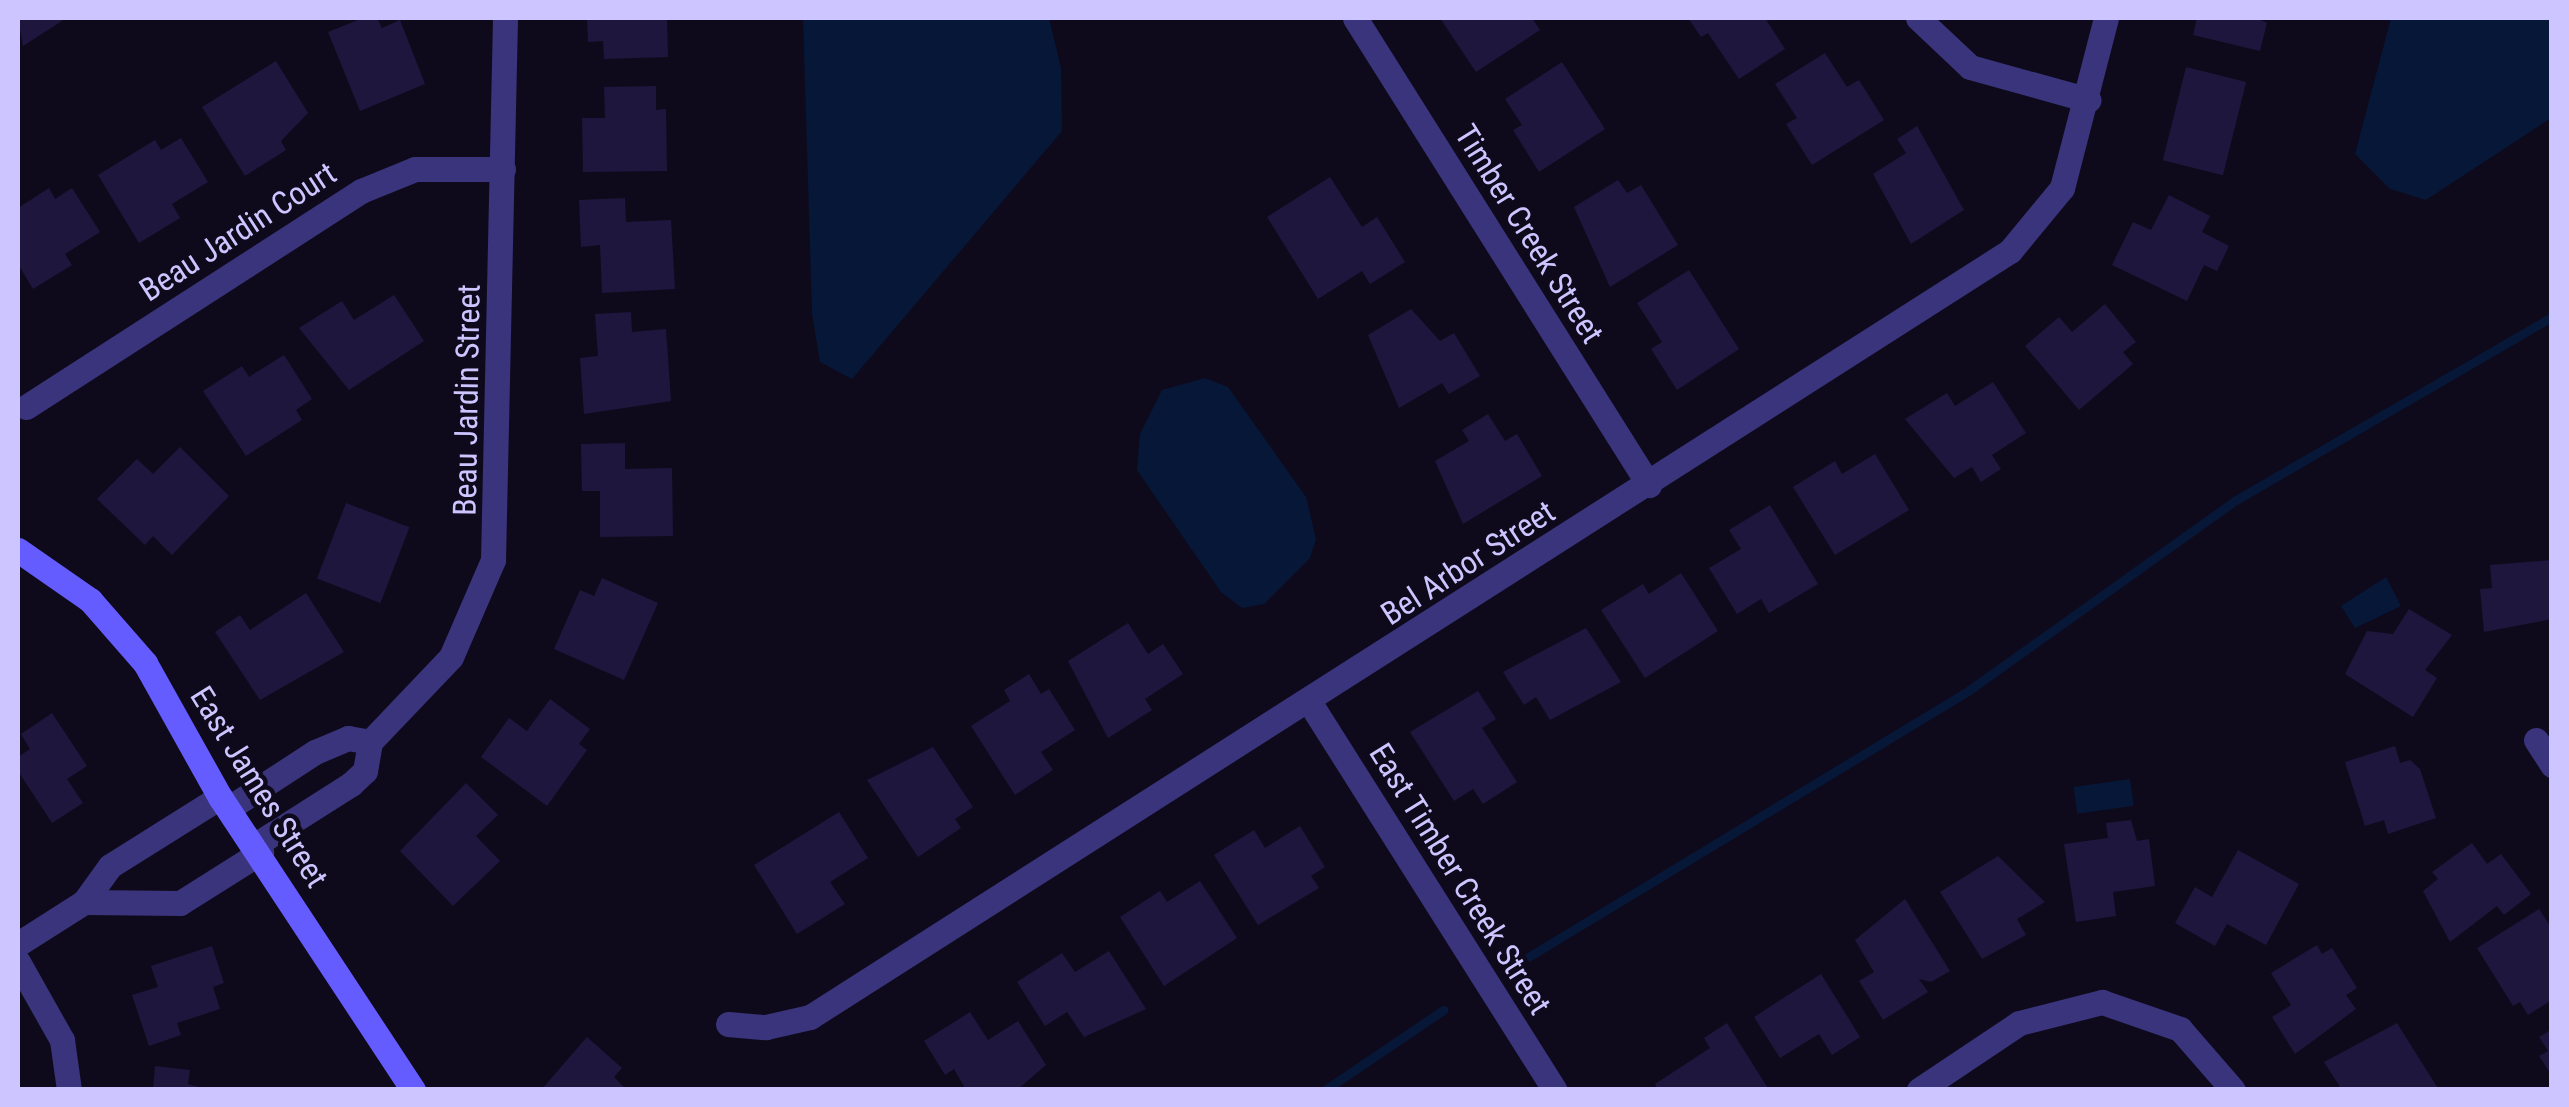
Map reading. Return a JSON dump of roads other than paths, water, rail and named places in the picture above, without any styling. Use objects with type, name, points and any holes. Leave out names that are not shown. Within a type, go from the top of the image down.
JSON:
[{"type":"street","name":"Beau Jardin Street","points":[[84,902],[180,903],[351,784],[365,771],[370,742],[451,657],[493,560],[505,18]]},
{"type":"street","name":"Timber Creek Street","points":[[1355,18],[1649,486]]},
{"type":"street","points":[[1918,18],[1970,67],[2089,100]]},
{"type":"street","name":"Bel Arbor Street","points":[[728,1024],[766,1027],[810,1017],[1310,703],[2010,251],[2062,188],[2089,100],[2106,18]]},
{"type":"street","name":"Beau Jardin Court","points":[[26,407],[361,192],[437,166],[504,169]]},
{"type":"street","name":"East James Street","points":[[18,550],[118,627],[224,802],[258,848],[413,1090]]},
{"type":"street","name":"East Timber Creek Street","points":[[1310,703],[1555,1090]]},
{"type":"street","points":[[18,944],[84,902],[110,866],[315,752],[348,738],[370,742]]},
{"type":"street","points":[[2536,740],[2552,766]]},
{"type":"street","points":[[18,962],[62,1040],[70,1090]]},
{"type":"street","points":[[1918,1090],[2019,1022],[2102,1002],[2180,1029],[2233,1090]]},
{"type":"water","points":[[803,18],[1049,18],[1061,68],[1062,131],[852,379],[820,362],[812,314]]},
{"type":"water","points":[[2391,18],[2551,18],[2551,118],[2426,200],[2390,189],[2355,154]]},
{"type":"water","points":[[1205,378],[1228,387],[1306,497],[1316,539],[1310,558],[1264,604],[1242,608],[1221,592],[1137,470],[1140,434],[1162,390]]},
{"type":"water","points":[[2386,577],[2401,606],[2355,628],[2341,606]]},
{"type":"water","points":[[2130,779],[2134,806],[2077,814],[2074,787]]},
{"type":"waterway","points":[[1525,959],[1968,691],[2236,500],[2552,317]]},
{"type":"waterway","points":[[1325,1090],[1443,1010]]}]
